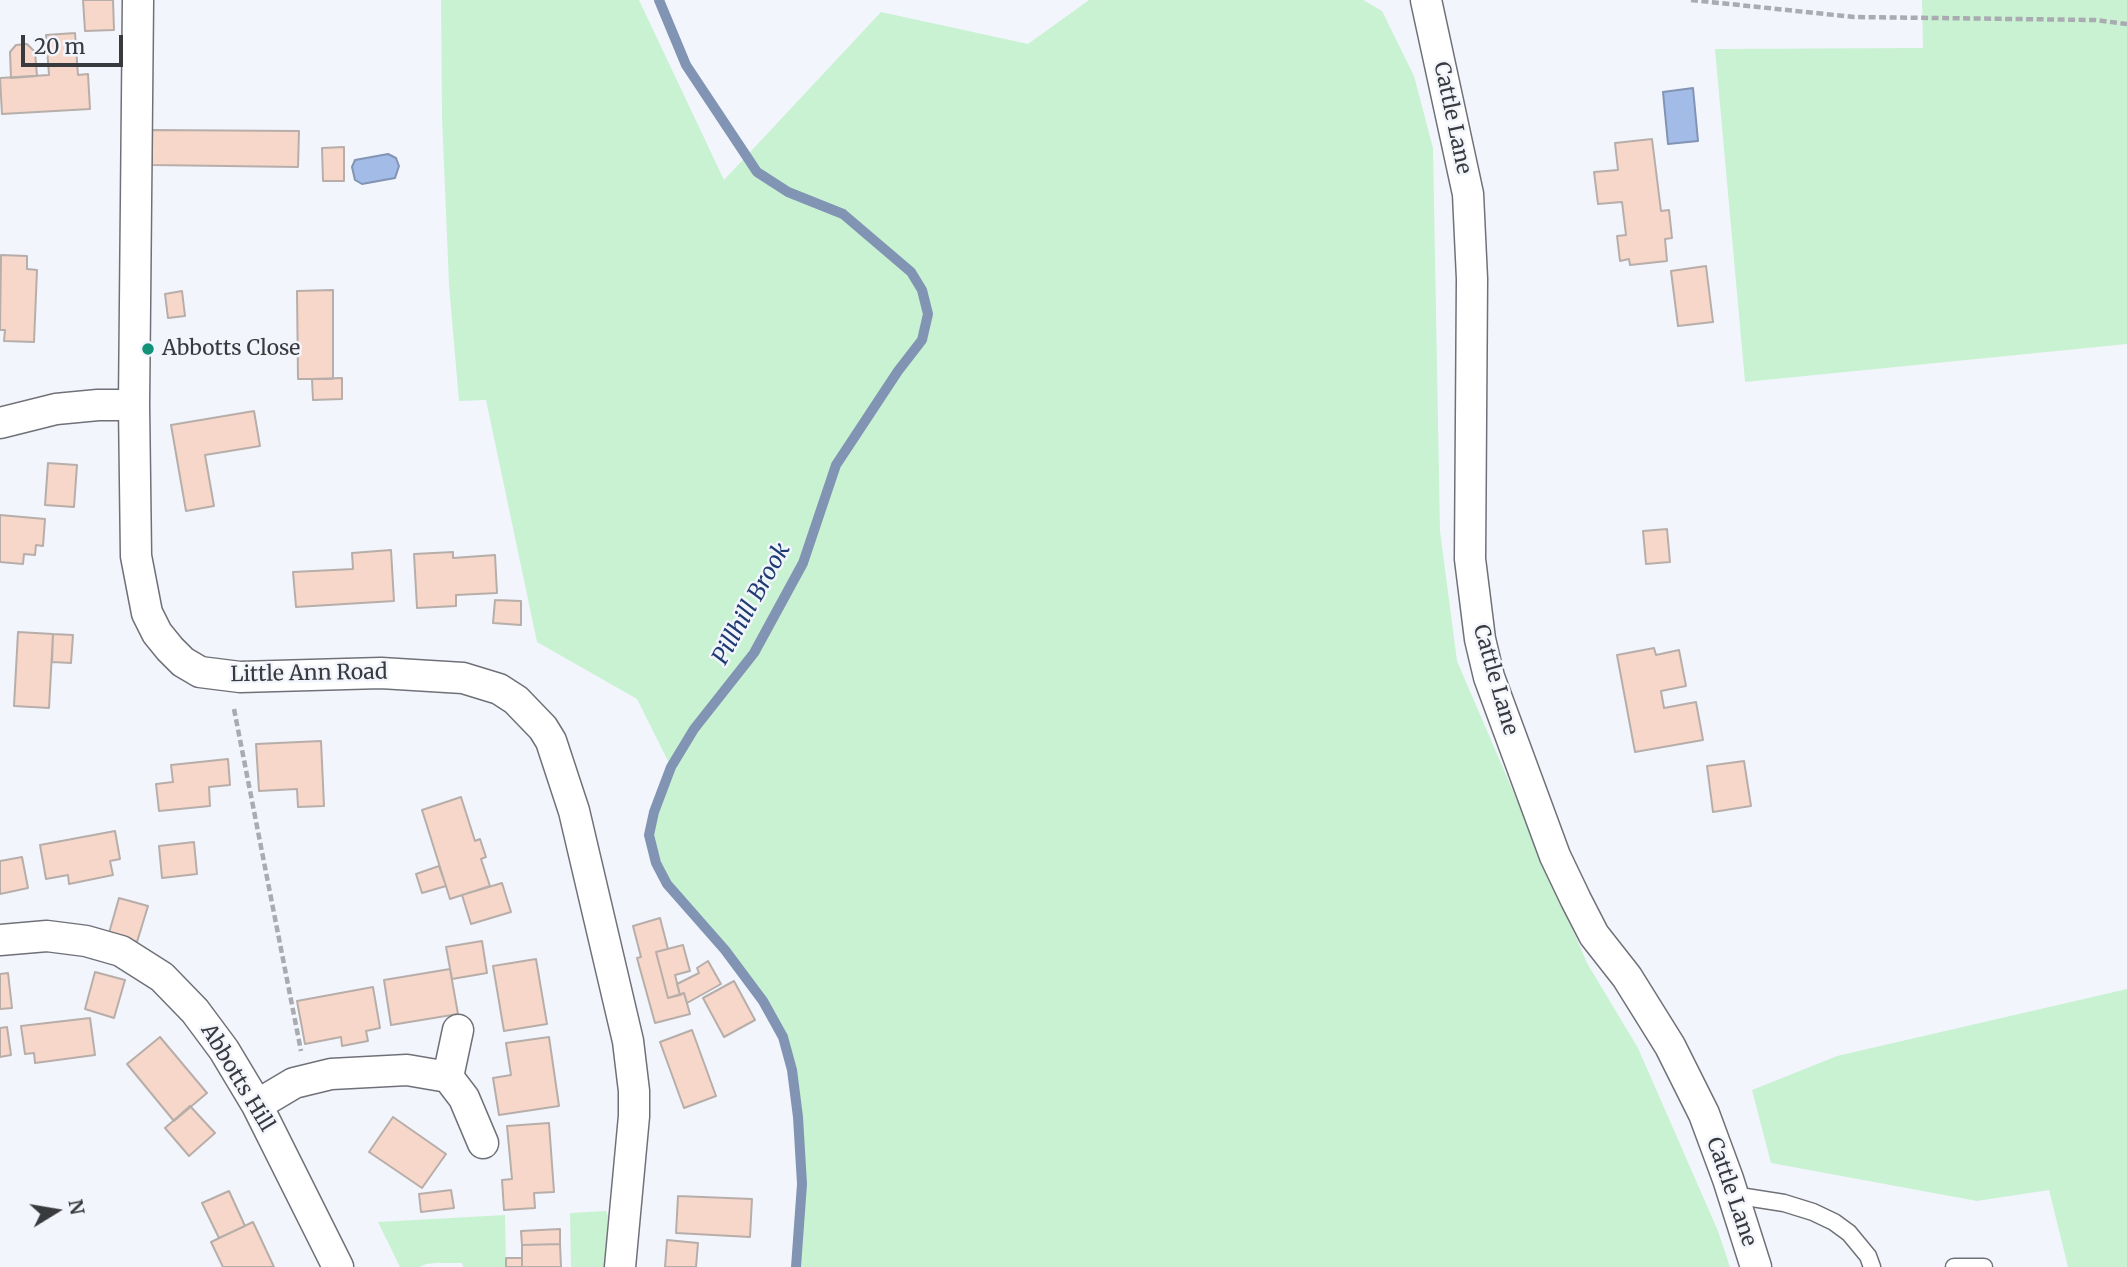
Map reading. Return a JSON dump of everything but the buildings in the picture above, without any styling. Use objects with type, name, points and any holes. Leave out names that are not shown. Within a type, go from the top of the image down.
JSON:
[{"type":"street","name":"Little Ann Road","points":[[138,0],[134,405],[136,556],[147,613],[157,633],[183,662],[201,672],[229,676],[388,673],[463,678],[499,690],[516,700],[543,728],[551,741],[574,811],[628,1041],[635,1116],[620,1267]]},
{"type":"street","name":"Cattle Lane","points":[[1426,0],[1463,166],[1471,222],[1470,559],[1480,639],[1486,664],[1555,856],[1594,935],[1639,996],[1687,1079],[1704,1114],[1756,1267]]},
{"type":"street","points":[[0,423],[56,409],[134,405]]},
{"type":"street","name":"Abbotts Hill","points":[[0,940],[47,936],[86,941],[121,951],[162,977],[195,1011],[224,1050],[257,1105],[338,1267]]},
{"type":"street","points":[[448,1077],[458,1030]]},
{"type":"street","points":[[257,1105],[294,1083],[307,1079],[351,1071],[407,1070],[448,1077],[464,1098],[483,1143]]},
{"type":"lane","points":[[1732,1195],[1783,1203],[1834,1222],[1849,1233],[1868,1256],[1872,1267]]},
{"type":"lane","points":[[1954,1267],[1984,1267]]},
{"type":"path","points":[[1691,0],[1854,17],[2095,20],[2127,24]]},
{"type":"path","points":[[229,676],[254,820],[307,1079]]},
{"type":"green space","points":[[441,0],[639,0],[724,180],[881,12],[1028,44],[1089,0],[1363,0],[1382,11],[1414,76],[1433,148],[1440,531],[1457,661],[1587,963],[1638,1048],[1718,1231],[1730,1267],[796,1267],[802,1184],[792,1070],[783,1037],[763,1001],[725,950],[667,884],[656,863],[649,835],[654,812],[671,767],[637,699],[537,642],[486,400],[459,401],[449,285],[442,117]]},
{"type":"green space","points":[[1922,0],[2127,0],[2127,344],[1745,382],[1715,49],[1923,48]]},
{"type":"green space","points":[[2127,989],[2127,1267],[2068,1267],[2049,1190],[1977,1201],[1771,1163],[1752,1090],[1837,1056]]},
{"type":"green space","points":[[606,1211],[608,1216],[604,1267],[571,1267],[570,1213]]},
{"type":"green space","points":[[505,1215],[506,1267],[463,1267],[462,1263],[436,1263],[420,1267],[400,1267],[378,1222]]},
{"type":"water","points":[[1693,88],[1698,141],[1668,144],[1663,92]]},
{"type":"water","points":[[388,154],[396,158],[399,166],[395,178],[362,184],[355,180],[352,167],[355,160]]},
{"type":"waterway","name":"Pillhill Brook","points":[[659,0],[686,65],[757,172],[788,192],[843,214],[911,272],[922,290],[928,314],[922,340],[898,371],[836,465],[803,563],[754,653],[694,729],[671,767],[654,812],[649,835],[656,863],[667,884],[725,950],[763,1001],[783,1037],[792,1070],[802,1184],[796,1267]]},
{"type":"place","name":"Abbotts Close","points":[[148,349]]}]
